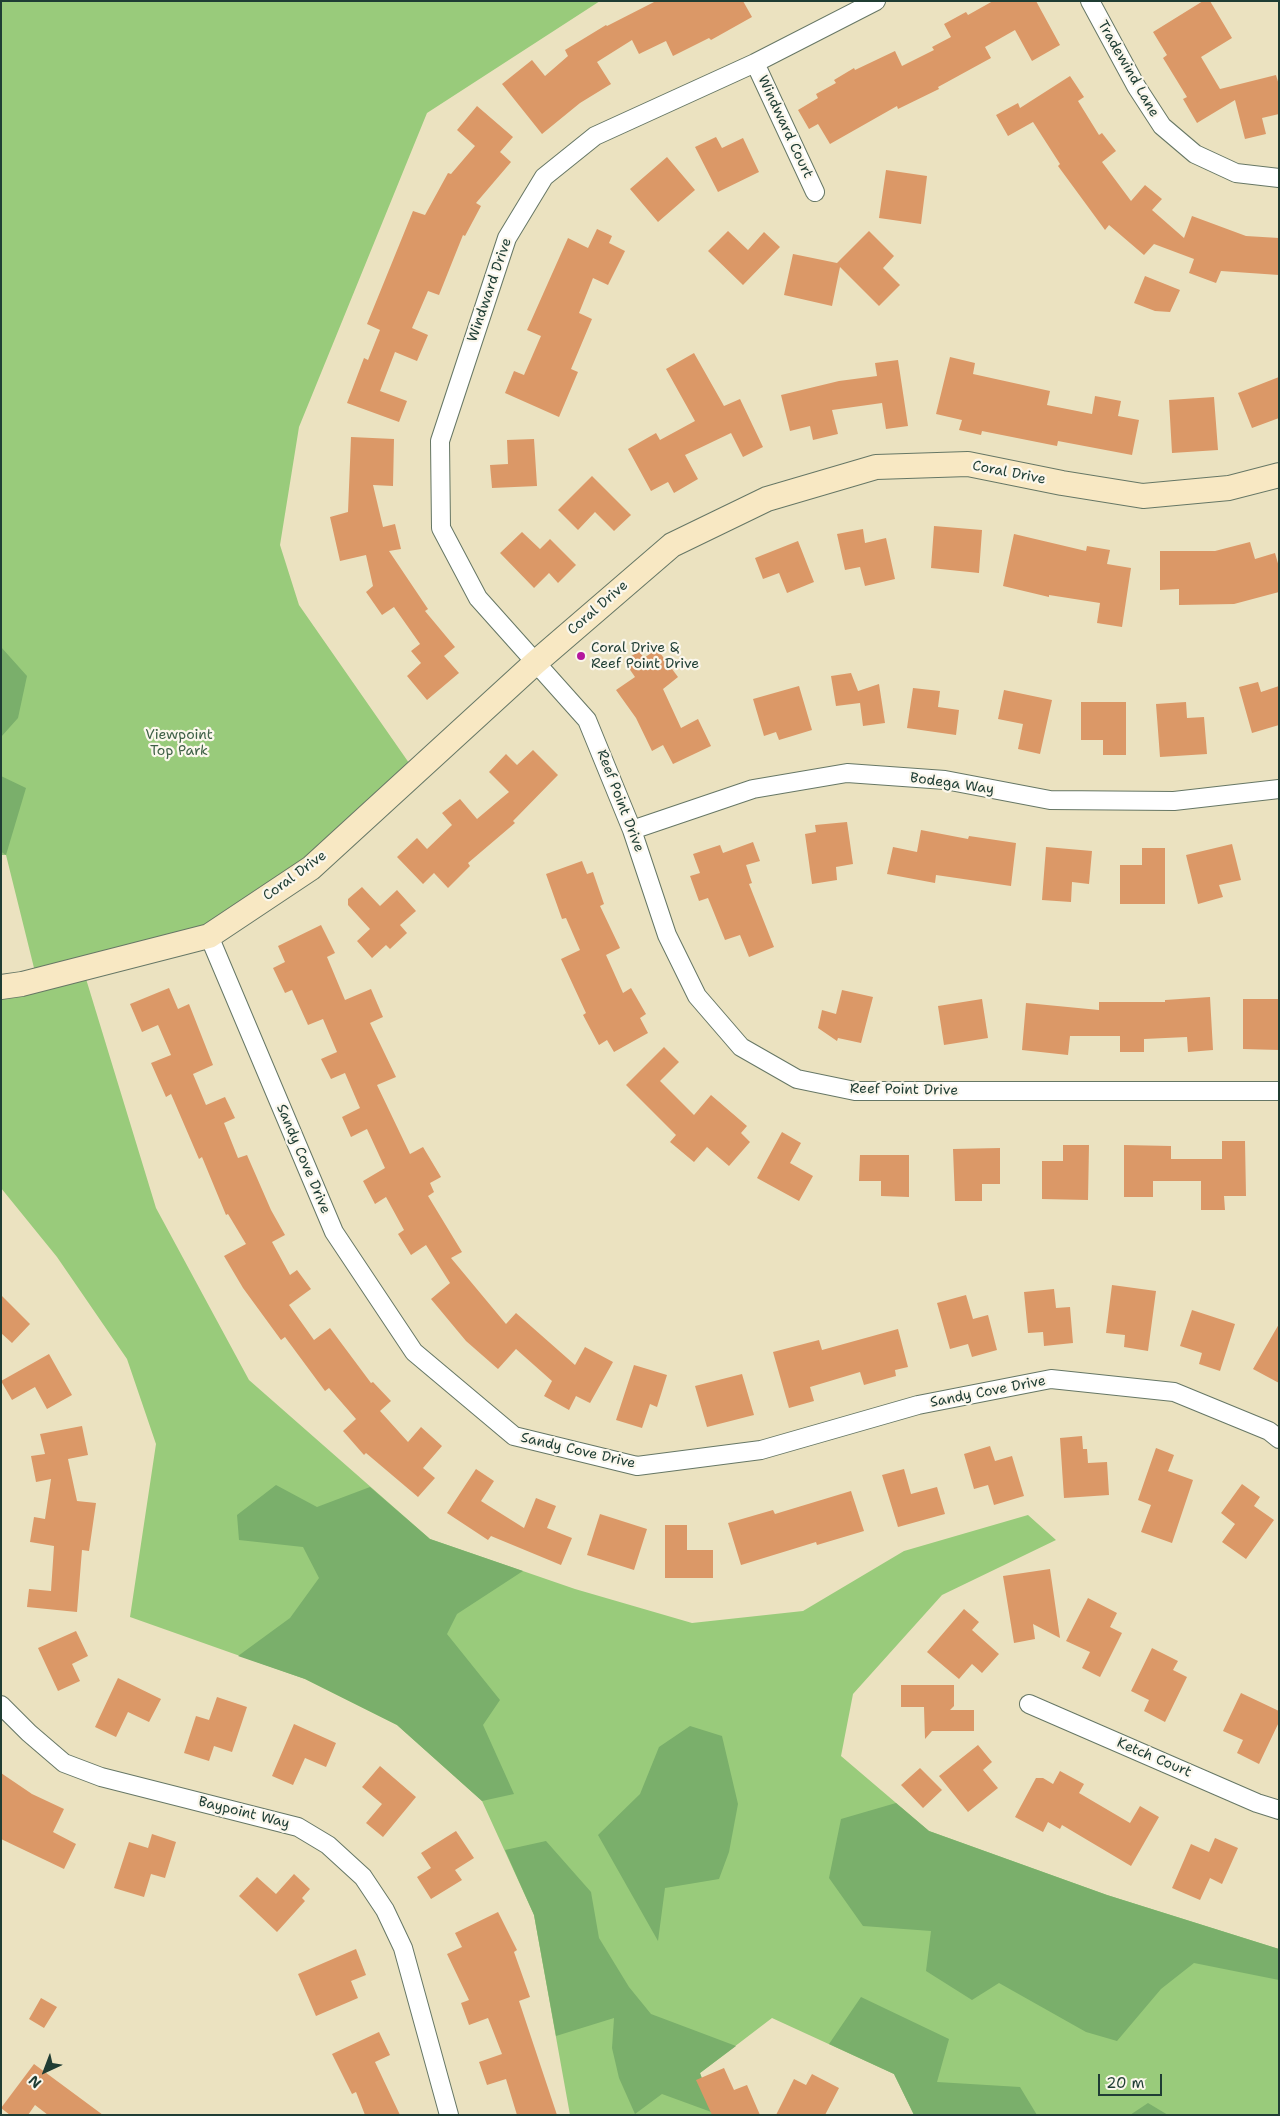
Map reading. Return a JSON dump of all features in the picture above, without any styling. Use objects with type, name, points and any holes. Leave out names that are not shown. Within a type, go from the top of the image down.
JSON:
[{"type":"street","name":"Windward Drive","points":[[535,663],[478,598],[441,528],[440,441],[507,238],[544,177],[595,136],[756,63],[876,1]]},
{"type":"street","name":"Tradewind Lane","points":[[1090,1],[1136,86],[1162,126],[1195,154],[1236,173],[1279,178]]},
{"type":"street","name":"Windward Court","points":[[756,63],[815,192]]},
{"type":"street","name":"Coral Drive","points":[[1,987],[22,984],[209,936],[311,868],[535,663],[672,545],[767,499],[876,467],[968,464],[1062,483],[1143,496],[1229,488],[1279,475]]},
{"type":"street","name":"Reef Point Drive","points":[[535,663],[588,720],[632,830],[667,935],[697,996],[741,1047],[796,1079],[855,1091],[1279,1091]]},
{"type":"street","name":"Bodega Way","points":[[632,830],[753,789],[847,773],[945,780],[1050,800],[1174,801],[1279,789]]},
{"type":"street","name":"Sandy Cove Drive","points":[[209,936],[334,1232],[414,1352],[514,1436],[637,1466],[761,1450],[918,1405],[1051,1379],[1174,1392],[1269,1431],[1279,1439]]},
{"type":"street","name":"Ketch Court","points":[[1029,1704],[1248,1799],[1279,1810]]},
{"type":"street","name":"Baypoint Way","points":[[1,1705],[29,1733],[64,1763],[101,1778],[298,1827],[335,1851],[363,1877],[385,1910],[403,1948],[449,2115]]},
{"type":"green space","name":"Viewpoint Top Park","points":[[1,1],[600,1],[427,113],[299,427],[280,545],[299,605],[416,773],[209,936],[83,969],[156,1208],[249,1380],[430,1539],[575,1589],[692,1623],[803,1611],[904,1551],[1028,1515],[1056,1540],[942,1595],[853,1694],[841,1756],[929,1831],[1107,1895],[1279,1949],[1279,2115],[914,2115],[894,2074],[772,2018],[700,2073],[715,2115],[570,2115],[534,1915],[482,1801],[397,1725],[305,1679],[130,1617],[156,1444],[127,1359],[57,1257],[1,1188],[1,987],[37,980],[6,855],[1,855],[1,852],[5,854],[1,840]]},
{"type":"green space","points":[[1,647],[27,676],[18,718],[1,737]]},
{"type":"green space","points":[[1,776],[26,788],[6,855],[1,852]]},
{"type":"green space","points":[[276,1485],[317,1507],[370,1487],[430,1539],[523,1571],[457,1614],[447,1634],[500,1700],[483,1725],[514,1794],[482,1801],[397,1725],[305,1679],[238,1656],[290,1618],[319,1578],[303,1547],[239,1540],[237,1515]]},
{"type":"green space","points":[[690,1726],[722,1736],[738,1804],[729,1852],[719,1879],[665,1888],[658,1941],[598,1835],[640,1794],[659,1747]]},
{"type":"green space","points":[[896,1803],[929,1831],[1107,1895],[1279,1949],[1279,1980],[1194,1963],[1161,1989],[1117,2041],[1086,2032],[999,1983],[972,2000],[926,1971],[931,1931],[863,1926],[829,1878],[841,1819]]},
{"type":"green space","points":[[546,1841],[591,1892],[599,1938],[629,1987],[651,2014],[736,2046],[700,2073],[714,2113],[662,2094],[635,2114],[619,2078],[612,2048],[614,2018],[556,2036],[534,1915],[505,1850]]},
{"type":"green space","points":[[861,1997],[949,2039],[937,2082],[1020,2087],[1037,2115],[914,2115],[894,2074],[829,2044]]},
{"type":"green space","points":[[1148,2103],[1168,2115],[1130,2115]]},
{"type":"building","points":[[656,1],[743,1],[752,17],[711,40],[709,38],[673,56],[666,41],[639,54],[632,40],[597,62],[611,84],[580,103],[542,134],[502,84],[532,60],[545,76],[568,56],[565,50],[606,25]]},
{"type":"building","points":[[993,1],[1036,1],[1060,45],[1032,61],[1015,30],[985,47],[991,58],[938,87],[939,89],[898,109],[897,106],[830,144],[818,124],[809,129],[798,110],[818,98],[816,94],[836,83],[834,80],[854,68],[855,70],[895,51],[902,66],[934,50],[932,47],[951,37],[944,24],[966,12],[968,15]]},
{"type":"building","points":[[1203,1],[1210,1],[1232,38],[1201,57],[1220,89],[1276,75],[1279,85],[1279,114],[1262,118],[1266,134],[1245,139],[1235,100],[1197,123],[1183,99],[1187,97],[1163,58],[1167,55],[1153,32]]},
{"type":"building","points":[[1070,76],[1084,97],[1078,101],[1099,135],[1102,133],[1116,151],[1102,162],[1131,201],[1145,185],[1162,199],[1152,210],[1184,238],[1192,216],[1246,236],[1279,238],[1279,275],[1221,271],[1216,283],[1189,273],[1194,259],[1154,244],[1144,255],[1109,225],[1105,230],[1058,166],[1060,164],[1033,122],[1008,136],[996,115],[1018,103],[1020,108]]},
{"type":"building","points":[[477,106],[513,137],[500,152],[511,162],[476,203],[481,206],[465,236],[463,235],[439,295],[428,291],[412,328],[428,335],[417,361],[395,352],[380,391],[407,401],[399,422],[347,403],[364,358],[368,360],[380,330],[367,324],[413,211],[425,215],[448,173],[451,174],[475,146],[457,130]]},
{"type":"building","points":[[716,137],[722,148],[743,138],[759,172],[718,192],[695,147]]},
{"type":"building","points":[[667,157],[695,190],[658,222],[630,189]]},
{"type":"building","points":[[886,170],[927,176],[921,224],[879,218]]},
{"type":"building","points":[[597,229],[612,236],[609,243],[625,251],[608,285],[593,278],[579,313],[592,319],[571,369],[578,372],[559,417],[505,393],[514,371],[524,375],[541,336],[527,330],[568,238],[588,248]]},
{"type":"building","points":[[728,231],[748,250],[764,232],[780,247],[743,285],[708,251]]},
{"type":"building","points":[[869,231],[894,256],[883,268],[900,285],[879,306],[840,267],[832,306],[784,295],[793,254],[837,263]]},
{"type":"building","points":[[1145,276],[1180,290],[1170,312],[1155,311],[1134,303]]},
{"type":"building","points":[[694,353],[724,406],[740,399],[763,447],[743,457],[731,433],[685,455],[698,479],[674,493],[668,482],[651,491],[628,449],[656,433],[660,440],[695,421],[666,369]]},
{"type":"building","points":[[950,357],[975,363],[973,374],[1050,391],[1047,405],[1092,414],[1095,396],[1121,401],[1118,416],[1139,420],[1132,455],[1058,441],[1057,446],[982,431],[981,435],[959,430],[962,420],[936,414]]},
{"type":"building","points":[[898,360],[908,426],[886,429],[882,403],[832,410],[838,434],[813,440],[810,426],[790,431],[781,395],[839,381],[877,376],[875,363]]},
{"type":"building","points":[[1279,377],[1279,418],[1252,428],[1238,393]]},
{"type":"building","points":[[1214,397],[1218,450],[1172,453],[1169,400]]},
{"type":"building","points":[[351,437],[394,439],[393,486],[373,485],[383,527],[395,524],[401,549],[389,551],[428,609],[425,611],[455,647],[444,656],[459,673],[427,700],[407,676],[421,663],[411,651],[420,644],[394,607],[382,615],[366,592],[373,586],[366,555],[340,561],[330,517],[348,512]]},
{"type":"building","points":[[534,439],[537,486],[492,488],[490,465],[508,464],[507,440]]},
{"type":"building","points":[[592,476],[631,515],[614,531],[595,512],[578,530],[558,510]]},
{"type":"building","points":[[934,526],[982,530],[979,573],[931,568]]},
{"type":"building","points":[[863,529],[865,543],[886,538],[895,579],[865,586],[860,567],[845,570],[837,534]]},
{"type":"building","points":[[522,532],[540,549],[550,539],[576,565],[558,583],[549,573],[534,588],[500,553]]},
{"type":"building","points":[[1014,534],[1086,551],[1087,546],[1110,550],[1107,564],[1131,568],[1122,627],[1097,623],[1100,603],[1049,595],[1049,597],[1003,586]]},
{"type":"building","points":[[798,541],[814,582],[787,593],[779,573],[763,579],[755,558]]},
{"type":"building","points":[[1250,542],[1255,559],[1275,553],[1279,567],[1279,592],[1234,604],[1179,605],[1179,589],[1160,590],[1160,551],[1215,551]]},
{"type":"building","points":[[657,649],[678,677],[663,689],[681,728],[698,719],[711,746],[673,764],[663,745],[652,751],[636,718],[616,690],[635,677],[624,661],[639,651],[644,658]]},
{"type":"building","points":[[851,673],[858,691],[879,684],[885,723],[863,726],[860,703],[836,706],[831,676]]},
{"type":"building","points":[[1258,682],[1261,692],[1279,686],[1279,725],[1252,733],[1239,687]]},
{"type":"building","points":[[799,686],[812,730],[779,740],[776,732],[764,736],[753,699]]},
{"type":"building","points":[[913,688],[940,691],[938,707],[959,710],[956,735],[907,728]]},
{"type":"building","points":[[1004,690],[1052,700],[1040,754],[1018,749],[1023,724],[998,719]]},
{"type":"building","points":[[1081,702],[1126,702],[1126,755],[1103,755],[1103,740],[1081,740]]},
{"type":"building","points":[[1186,702],[1187,718],[1204,717],[1207,754],[1160,757],[1156,704]]},
{"type":"building","points":[[533,750],[558,775],[513,821],[515,823],[468,863],[470,866],[448,888],[434,873],[423,884],[397,857],[417,838],[427,849],[452,825],[442,813],[460,799],[477,819],[509,792],[489,772],[506,754],[517,765]]},
{"type":"building","points":[[847,822],[853,864],[836,867],[837,880],[812,884],[805,834],[816,832],[815,825]]},
{"type":"building","points":[[921,830],[968,839],[969,836],[1016,843],[1011,886],[936,875],[935,883],[887,874],[893,847],[917,852]]},
{"type":"building","points":[[753,842],[760,861],[746,865],[752,883],[749,884],[774,947],[749,957],[740,935],[725,940],[708,898],[699,901],[690,876],[700,873],[693,854],[720,845],[723,853]]},
{"type":"building","points":[[1232,844],[1241,880],[1219,885],[1223,897],[1198,904],[1186,855]]},
{"type":"building","points":[[1046,847],[1092,851],[1089,884],[1072,882],[1071,902],[1042,900]]},
{"type":"building","points":[[1142,848],[1165,848],[1165,904],[1120,904],[1120,865],[1142,865]]},
{"type":"building","points":[[582,861],[587,874],[593,872],[604,904],[600,906],[620,948],[606,955],[623,993],[631,988],[646,1014],[640,1018],[648,1033],[614,1052],[607,1040],[599,1045],[583,1015],[586,1013],[561,959],[580,950],[566,918],[562,919],[546,874]]},
{"type":"building","points":[[362,887],[380,906],[397,890],[416,911],[400,925],[407,933],[390,949],[386,945],[372,958],[357,941],[370,929],[348,905],[348,899]]},
{"type":"building","points":[[321,925],[335,953],[327,957],[345,1000],[371,989],[383,1017],[370,1023],[396,1077],[377,1085],[410,1154],[423,1147],[441,1177],[430,1183],[434,1192],[428,1196],[462,1252],[451,1258],[506,1324],[516,1313],[575,1365],[585,1347],[613,1362],[590,1403],[576,1396],[569,1410],[544,1396],[552,1381],[516,1349],[498,1369],[466,1341],[431,1299],[450,1283],[426,1245],[411,1255],[398,1234],[404,1230],[386,1197],[375,1204],[363,1181],[385,1168],[367,1129],[351,1137],[342,1117],[360,1108],[345,1073],[331,1079],[321,1059],[337,1052],[323,1019],[308,1025],[292,990],[285,993],[273,968],[285,962],[278,946]]},
{"type":"building","points":[[169,988],[178,1009],[189,1004],[213,1065],[193,1074],[206,1105],[225,1097],[235,1118],[224,1123],[238,1158],[247,1155],[271,1210],[285,1235],[272,1242],[290,1275],[297,1270],[311,1289],[289,1305],[314,1340],[330,1328],[371,1383],[373,1382],[391,1401],[380,1411],[408,1442],[421,1427],[442,1446],[423,1468],[435,1478],[418,1497],[366,1453],[364,1455],[343,1431],[356,1419],[329,1388],[325,1391],[285,1337],[281,1340],[243,1288],[224,1256],[246,1244],[228,1214],[226,1215],[202,1157],[199,1159],[171,1094],[166,1097],[151,1063],[171,1055],[158,1025],[142,1032],[130,1004]]},
{"type":"building","points":[[842,990],[873,997],[861,1043],[838,1038],[837,1041],[818,1028],[822,1010],[836,1014]]},
{"type":"building","points":[[1210,997],[1213,1050],[1188,1052],[1187,1037],[1144,1039],[1144,1052],[1120,1052],[1120,1036],[1070,1036],[1068,1055],[1022,1050],[1026,1003],[1099,1010],[1099,1002],[1165,1002],[1165,1000]]},
{"type":"building","points":[[982,999],[988,1038],[944,1045],[938,1006]]},
{"type":"building","points":[[1243,999],[1279,999],[1279,1050],[1243,1049]]},
{"type":"building","points":[[664,1047],[679,1062],[660,1081],[694,1115],[711,1095],[747,1126],[741,1133],[750,1142],[729,1166],[707,1147],[694,1162],[670,1142],[676,1135],[626,1085]]},
{"type":"building","points":[[782,1132],[801,1143],[790,1163],[813,1176],[799,1201],[757,1178]]},
{"type":"building","points":[[1222,1141],[1245,1141],[1246,1196],[1224,1196],[1225,1210],[1201,1210],[1201,1181],[1153,1181],[1153,1197],[1124,1197],[1124,1145],[1171,1146],[1171,1159],[1222,1159]]},
{"type":"building","points":[[1063,1145],[1089,1145],[1088,1200],[1042,1199],[1042,1161],[1063,1161]]},
{"type":"building","points":[[1000,1148],[1000,1184],[982,1184],[982,1201],[955,1201],[953,1149]]},
{"type":"building","points":[[860,1155],[909,1155],[909,1197],[881,1196],[881,1181],[859,1181]]},
{"type":"building","points":[[1112,1285],[1156,1291],[1148,1351],[1124,1347],[1125,1335],[1106,1333]]},
{"type":"building","points":[[1054,1289],[1056,1308],[1070,1307],[1073,1343],[1044,1346],[1043,1332],[1028,1333],[1024,1292]]},
{"type":"building","points":[[1,1295],[30,1324],[12,1343],[1,1333]]},
{"type":"building","points":[[966,1295],[973,1319],[988,1315],[997,1350],[972,1357],[968,1344],[950,1349],[937,1303]]},
{"type":"building","points":[[1192,1310],[1235,1324],[1220,1371],[1199,1364],[1202,1353],[1180,1346]]},
{"type":"building","points":[[1279,1324],[1279,1383],[1253,1369]]},
{"type":"building","points":[[898,1329],[908,1367],[895,1370],[896,1376],[864,1385],[860,1372],[810,1387],[814,1401],[789,1408],[773,1352],[819,1340],[822,1350]]},
{"type":"building","points":[[49,1354],[72,1395],[47,1409],[35,1387],[12,1400],[1,1381]]},
{"type":"building","points":[[634,1365],[667,1375],[657,1407],[650,1404],[642,1428],[616,1420]]},
{"type":"building","points":[[742,1374],[754,1415],[707,1427],[695,1386]]},
{"type":"building","points":[[82,1426],[88,1455],[68,1459],[77,1501],[96,1503],[89,1551],[82,1550],[77,1612],[27,1607],[29,1589],[51,1591],[54,1546],[30,1542],[34,1517],[45,1519],[51,1479],[36,1482],[31,1456],[45,1454],[40,1434]]},
{"type":"building","points":[[1082,1436],[1083,1449],[1087,1449],[1088,1463],[1107,1462],[1109,1495],[1064,1498],[1060,1438]]},
{"type":"building","points":[[990,1446],[995,1461],[1012,1456],[1024,1496],[994,1505],[988,1485],[974,1489],[964,1454]]},
{"type":"building","points":[[1156,1448],[1174,1455],[1168,1471],[1193,1480],[1172,1543],[1141,1532],[1151,1505],[1138,1500]]},
{"type":"building","points":[[476,1469],[494,1481],[481,1501],[524,1528],[536,1498],[556,1506],[547,1528],[572,1538],[561,1565],[491,1536],[488,1540],[447,1513]]},
{"type":"building","points":[[904,1469],[911,1494],[937,1487],[945,1514],[898,1527],[882,1475]]},
{"type":"building","points":[[1242,1484],[1260,1497],[1254,1506],[1274,1520],[1246,1559],[1222,1542],[1235,1524],[1221,1513]]},
{"type":"building","points":[[851,1491],[864,1531],[817,1545],[816,1542],[741,1565],[728,1523],[773,1510],[775,1514]]},
{"type":"building","points":[[600,1514],[647,1529],[634,1570],[587,1555]]},
{"type":"building","points":[[665,1525],[687,1525],[687,1550],[713,1550],[713,1578],[665,1578]]},
{"type":"building","points":[[1050,1569],[1060,1638],[1033,1624],[1035,1639],[1014,1643],[1003,1576]]},
{"type":"building","points":[[1088,1598],[1117,1613],[1110,1627],[1122,1633],[1100,1677],[1082,1668],[1090,1652],[1066,1641]]},
{"type":"building","points":[[964,1609],[979,1622],[972,1630],[999,1654],[982,1673],[972,1664],[959,1679],[927,1652]]},
{"type":"building","points":[[76,1631],[88,1656],[72,1664],[80,1681],[58,1691],[38,1648]]},
{"type":"building","points":[[1152,1648],[1178,1661],[1173,1670],[1187,1677],[1165,1722],[1144,1711],[1149,1700],[1131,1691]]},
{"type":"building","points":[[118,1678],[161,1699],[149,1722],[128,1712],[116,1737],[95,1727]]},
{"type":"building","points":[[901,1685],[954,1685],[954,1706],[950,1710],[974,1710],[974,1731],[932,1731],[925,1739],[924,1707],[901,1707]]},
{"type":"building","points":[[1241,1693],[1279,1711],[1279,1722],[1259,1764],[1237,1753],[1243,1740],[1223,1731]]},
{"type":"building","points":[[217,1697],[247,1707],[232,1752],[214,1746],[209,1761],[184,1753],[196,1716],[209,1720]]},
{"type":"building","points":[[294,1724],[336,1743],[326,1767],[305,1758],[293,1785],[272,1776]]},
{"type":"building","points":[[978,1745],[992,1762],[983,1770],[998,1788],[968,1812],[939,1776]]},
{"type":"building","points":[[380,1766],[416,1797],[383,1837],[366,1823],[382,1804],[362,1787]]},
{"type":"building","points":[[920,1768],[942,1790],[923,1808],[901,1785]]},
{"type":"building","points":[[1060,1771],[1084,1784],[1079,1793],[1130,1823],[1140,1806],[1159,1817],[1131,1866],[1062,1825],[1060,1829],[1048,1822],[1043,1832],[1015,1817],[1036,1778],[1043,1778],[1053,1784]]},
{"type":"building","points":[[1,1773],[32,1794],[64,1809],[53,1832],[76,1844],[64,1869],[1,1839]]},
{"type":"building","points":[[456,1831],[474,1858],[455,1870],[462,1880],[431,1899],[417,1877],[431,1868],[421,1853]]},
{"type":"building","points":[[152,1834],[176,1842],[165,1878],[151,1874],[144,1897],[114,1888],[129,1842],[148,1848]]},
{"type":"building","points":[[1215,1838],[1238,1848],[1222,1884],[1210,1878],[1200,1900],[1172,1888],[1191,1844],[1209,1852]]},
{"type":"building","points":[[294,1874],[310,1889],[302,1898],[305,1901],[277,1932],[239,1896],[257,1877],[276,1894]]},
{"type":"building","points":[[498,1912],[517,1950],[514,1952],[530,1997],[519,2001],[557,2115],[517,2115],[506,2079],[487,2085],[479,2062],[502,2054],[488,2018],[469,2025],[461,2003],[469,2000],[447,1954],[462,1947],[455,1933]]},
{"type":"building","points":[[356,1949],[366,1975],[351,1981],[358,1998],[316,2016],[298,1974]]},
{"type":"building","points":[[41,1998],[57,2007],[44,2028],[29,2019]]},
{"type":"building","points":[[379,2032],[390,2055],[375,2062],[400,2115],[365,2115],[356,2092],[352,2094],[332,2054]]},
{"type":"building","points":[[34,2064],[103,2115],[48,2115],[35,2105],[28,2115],[10,2115],[1,2108]]},
{"type":"building","points":[[724,2068],[734,2090],[747,2085],[760,2115],[712,2115],[696,2080]]},
{"type":"building","points":[[812,2074],[839,2088],[825,2115],[776,2115],[794,2079],[806,2085]]},
{"type":"place","name":"Coral Drive & Reef Point Drive","points":[[581,656]]}]
